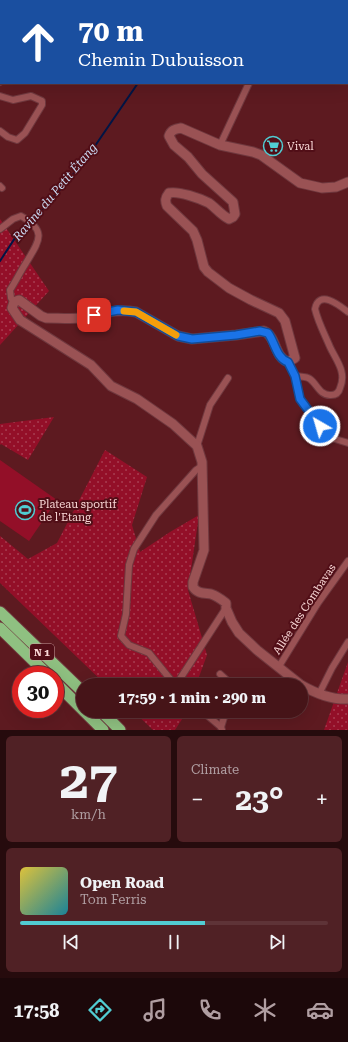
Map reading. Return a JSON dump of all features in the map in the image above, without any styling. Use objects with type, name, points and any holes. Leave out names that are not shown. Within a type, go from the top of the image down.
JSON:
[{"type":"highway","name":"N 1","points":[[0,612],[76,685]]},
{"type":"highway","name":"N 1","points":[[0,628],[39,666]]},
{"type":"highway","points":[[64,691],[76,702]]},
{"type":"highway","points":[[92,718],[104,730]]},
{"type":"highway","points":[[108,718],[120,730]]},
{"type":"main road","points":[[292,678],[278,668],[239,633],[226,608],[226,603],[220,598],[200,593],[193,588],[193,582],[204,550],[202,466],[197,446],[173,424],[138,399],[111,386],[91,365],[20,320],[12,308],[14,302],[20,300],[41,316],[46,318],[82,318],[118,310],[136,312],[178,336],[192,339],[264,331],[273,339],[275,347],[284,360],[288,362],[295,358],[285,321],[279,313],[230,288],[208,272],[204,267],[193,231],[172,212],[165,202],[169,193],[175,192],[208,203],[226,217],[233,217],[235,214],[233,202],[202,174],[188,157],[174,145],[169,136],[170,132],[180,128],[220,145],[261,155],[300,183],[308,186],[322,188],[348,182]]},
{"type":"main road","points":[[308,688],[319,694],[348,699]]},
{"type":"street","points":[[220,145],[249,84]]},
{"type":"street","points":[[0,96],[13,100],[31,96],[42,101],[42,105],[25,132],[17,140],[12,140],[0,131]]},
{"type":"street","points":[[0,228],[13,219],[21,216],[32,222],[37,229],[39,237],[36,246],[10,290],[11,298],[14,302]]},
{"type":"street","points":[[295,376],[310,379],[319,390],[328,395],[337,393],[341,385],[342,374],[339,363],[331,349],[315,309],[318,303],[325,299],[331,301],[348,312]]},
{"type":"street","points":[[288,362],[295,376],[300,399],[320,426],[330,436],[348,443]]},
{"type":"street","points":[[197,446],[210,405],[228,378]]},
{"type":"street","points":[[169,678],[149,653],[129,644],[122,636],[126,614],[129,564],[134,549],[156,514],[196,470],[202,466]]},
{"type":"street","name":"Allée des Combavas","points":[[278,668],[318,603],[348,561]]},
{"type":"street","points":[[180,678],[226,608]]},
{"type":"street","points":[[319,694],[332,668],[348,642]]},
{"type":"street","points":[[220,674],[224,678]]},
{"type":"street","points":[[209,718],[221,729],[224,718]]},
{"type":"shaded area","points":[[0,219],[49,291],[0,345]]},
{"type":"shaded area","points":[[54,417],[28,460],[1,444],[0,445],[0,424]]},
{"type":"shaded area","points":[[105,450],[147,477],[132,525],[140,552],[199,515],[188,590],[207,655],[199,678],[99,678],[0,583],[0,536],[28,559],[57,543]]},
{"type":"shaded area","name":"Plateau sportif de l'Etang","points":[[0,460],[57,500],[29,541],[0,521]]},
{"type":"shaded area","points":[[348,662],[348,730],[324,730]]},
{"type":"shaded area","points":[[140,718],[183,718],[175,730],[153,730]]},
{"type":"waterway","name":"Ravine du Petit Étang","points":[[0,261],[15,238],[43,209],[84,162],[137,84]]},
{"type":"slow traffic","points":[[124,311],[136,312],[176,335]]},
{"type":"place","name":"Vival","points":[[273,146]]},
{"type":"place","name":"Plateau sportif de l'Etang","points":[[25,510]]},
{"type":"route","points":[[94,315],[118,310],[136,312],[178,336],[192,339],[206,339],[264,331],[273,339],[279,354],[288,362],[295,376],[300,399],[320,426]]}]
